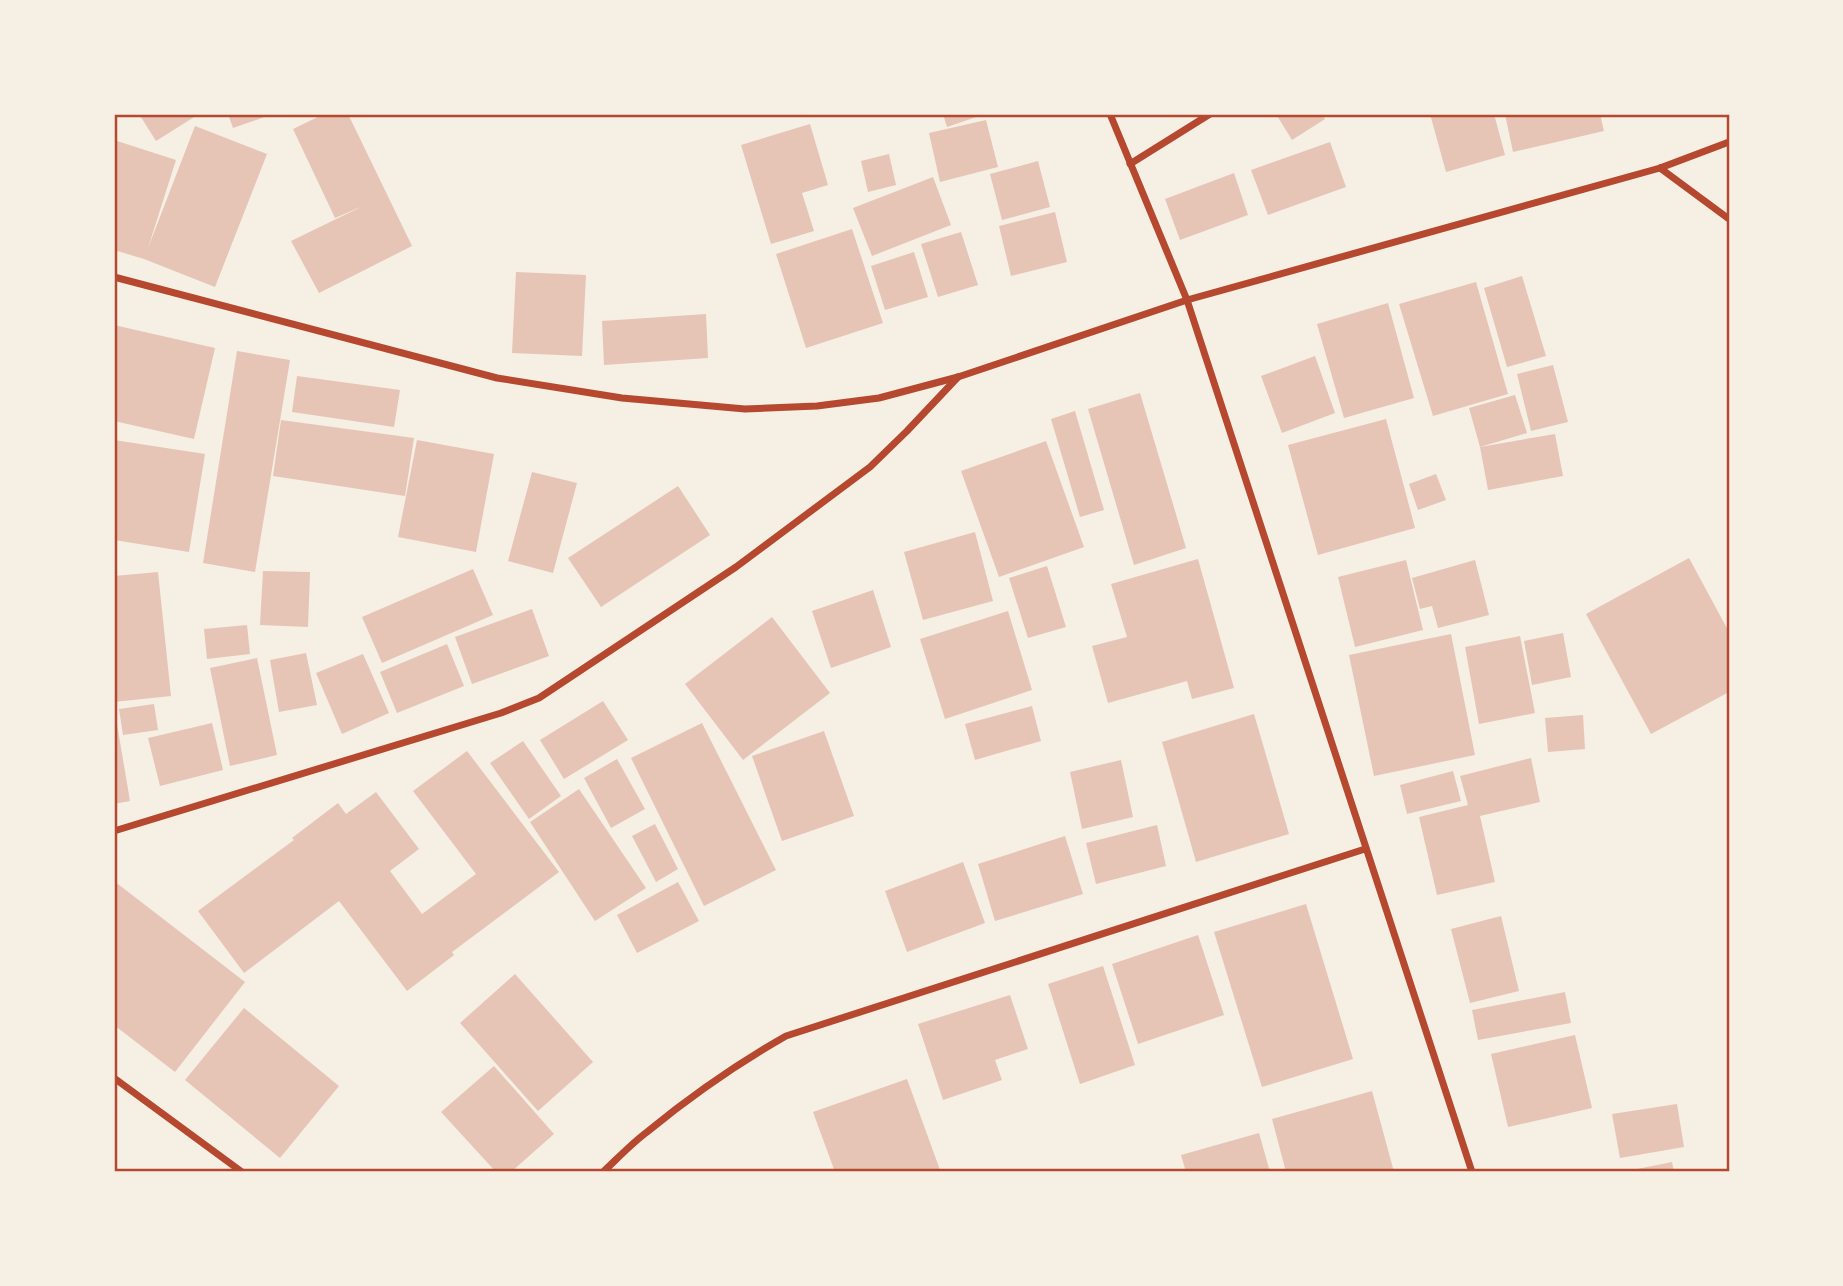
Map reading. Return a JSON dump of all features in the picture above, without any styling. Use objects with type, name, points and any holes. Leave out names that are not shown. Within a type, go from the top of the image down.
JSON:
[{"type":"street","points":[[1110,114],[1187,300],[1472,1172]]},
{"type":"street","points":[[1130,163],[1210,114]]},
{"type":"street","points":[[114,276],[497,378],[622,397],[745,409],[817,406],[879,398],[958,377],[1187,300],[1660,168],[1729,142]]},
{"type":"street","points":[[1660,168],[1729,219]]},
{"type":"street","points":[[114,831],[488,717],[539,698],[736,567],[870,467],[958,377]]},
{"type":"street","points":[[603,1172],[665,1118],[747,1058],[786,1036],[1365,849]]},
{"type":"street","points":[[114,1078],[242,1172]]},
{"type":"building","points":[[139,114],[199,114],[156,141]]},
{"type":"building","points":[[228,114],[273,114],[233,128]]},
{"type":"building","points":[[324,114],[348,114],[412,246],[319,293],[291,241],[363,206],[335,218],[293,129]]},
{"type":"building","points":[[943,114],[985,114],[947,127]]},
{"type":"building","points":[[1276,114],[1322,114],[1325,119],[1292,140]]},
{"type":"building","points":[[1430,114],[1494,114],[1505,155],[1446,172]]},
{"type":"building","points":[[1505,114],[1600,114],[1604,131],[1513,152]]},
{"type":"building","points":[[986,120],[998,167],[940,182],[929,133]]},
{"type":"building","points":[[810,124],[828,185],[802,193],[814,231],[771,244],[741,145]]},
{"type":"building","points":[[195,126],[267,154],[215,287],[114,250],[114,140],[176,160],[148,248]]},
{"type":"building","points":[[1330,142],[1346,187],[1268,215],[1251,170]]},
{"type":"building","points":[[889,154],[896,185],[868,192],[861,161]]},
{"type":"building","points":[[1038,161],[1050,207],[1002,220],[990,174]]},
{"type":"building","points":[[1234,173],[1248,215],[1180,240],[1165,199]]},
{"type":"building","points":[[933,177],[951,225],[872,256],[853,208]]},
{"type":"building","points":[[1055,212],[1067,262],[1011,276],[999,226]]},
{"type":"building","points":[[852,229],[883,323],[806,348],[776,254]]},
{"type":"building","points":[[961,232],[978,285],[938,297],[921,244]]},
{"type":"building","points":[[914,252],[928,297],[885,310],[871,266]]},
{"type":"building","points":[[516,272],[586,275],[582,356],[512,353]]},
{"type":"building","points":[[1522,276],[1546,356],[1507,367],[1484,288]]},
{"type":"building","points":[[1476,282],[1508,394],[1433,416],[1399,304]]},
{"type":"building","points":[[1388,303],[1414,398],[1344,418],[1317,324]]},
{"type":"building","points":[[706,314],[708,358],[604,365],[602,321]]},
{"type":"building","points":[[114,325],[215,348],[194,439],[114,421]]},
{"type":"building","points":[[237,351],[290,360],[255,572],[203,563]]},
{"type":"building","points":[[1315,356],[1335,413],[1282,433],[1261,376]]},
{"type":"building","points":[[1553,365],[1568,422],[1531,431],[1517,374]]},
{"type":"building","points":[[297,376],[400,390],[394,427],[292,412]]},
{"type":"building","points":[[1140,393],[1186,548],[1134,565],[1088,409]]},
{"type":"building","points":[[1515,395],[1527,433],[1480,447],[1469,408]]},
{"type":"building","points":[[1075,411],[1104,510],[1080,517],[1051,419]]},
{"type":"building","points":[[1386,419],[1415,528],[1318,555],[1288,445]]},
{"type":"building","points":[[281,420],[414,438],[405,496],[273,476]]},
{"type":"building","points":[[1555,434],[1563,476],[1488,490],[1480,447]]},
{"type":"building","points":[[114,440],[205,454],[189,552],[114,540]]},
{"type":"building","points":[[417,440],[494,454],[476,552],[398,537]]},
{"type":"building","points":[[1046,441],[1084,547],[999,577],[961,471]]},
{"type":"building","points":[[532,472],[577,483],[553,573],[508,561]]},
{"type":"building","points":[[1436,474],[1446,500],[1418,510],[1409,484]]},
{"type":"building","points":[[678,486],[710,535],[601,607],[568,558]]},
{"type":"building","points":[[975,532],[993,601],[923,620],[904,552]]},
{"type":"building","points":[[1689,558],[1729,632],[1729,692],[1651,734],[1586,614]]},
{"type":"building","points":[[1198,559],[1234,688],[1192,699],[1187,681],[1108,703],[1092,646],[1127,637],[1111,584]]},
{"type":"building","points":[[1406,560],[1423,630],[1355,647],[1338,577]]},
{"type":"building","points":[[1475,560],[1489,615],[1438,628],[1432,606],[1420,609],[1412,578]]},
{"type":"building","points":[[1047,566],[1066,627],[1028,638],[1009,578]]},
{"type":"building","points":[[473,569],[493,615],[382,663],[362,617]]},
{"type":"building","points":[[263,571],[310,572],[308,627],[260,625]]},
{"type":"building","points":[[158,572],[171,696],[114,702],[114,576]]},
{"type":"building","points":[[873,590],[891,647],[831,668],[812,611]]},
{"type":"building","points":[[532,609],[549,656],[472,684],[455,637]]},
{"type":"building","points":[[1008,611],[1032,690],[945,719],[920,639]]},
{"type":"building","points":[[772,617],[830,693],[743,760],[685,684]]},
{"type":"building","points":[[247,625],[250,654],[207,659],[204,629]]},
{"type":"building","points":[[1563,633],[1571,677],[1532,685],[1524,641]]},
{"type":"building","points":[[1451,634],[1475,755],[1374,776],[1349,655]]},
{"type":"building","points":[[1520,636],[1535,713],[1479,724],[1465,647]]},
{"type":"building","points":[[447,644],[464,686],[397,713],[380,672]]},
{"type":"building","points":[[306,653],[317,705],[279,712],[270,660]]},
{"type":"building","points":[[363,654],[389,713],[342,734],[316,673]]},
{"type":"building","points":[[257,658],[277,755],[230,766],[210,668]]},
{"type":"building","points":[[603,701],[628,740],[564,779],[540,740]]},
{"type":"building","points":[[154,704],[158,730],[123,735],[119,709]]},
{"type":"building","points":[[1032,706],[1041,741],[975,760],[965,724]]},
{"type":"building","points":[[1254,714],[1289,834],[1196,862],[1162,742]]},
{"type":"building","points":[[1583,715],[1585,749],[1548,752],[1545,718]]},
{"type":"building","points":[[212,723],[223,770],[160,786],[148,738]]},
{"type":"building","points":[[702,723],[776,870],[704,906],[631,758]]},
{"type":"building","points":[[117,724],[130,801],[114,804],[114,725]]},
{"type":"building","points":[[824,731],[854,816],[782,841],[752,756]]},
{"type":"building","points":[[523,741],[561,796],[529,819],[490,763]]},
{"type":"building","points":[[467,751],[559,872],[452,952],[454,955],[407,991],[339,901],[244,973],[198,911],[294,840],[292,838],[338,803],[346,814],[376,792],[419,849],[390,871],[422,914],[476,874],[413,791]]},
{"type":"building","points":[[1531,758],[1540,802],[1480,816],[1495,882],[1437,895],[1419,817],[1468,805],[1460,776]]},
{"type":"building","points":[[617,759],[645,809],[611,828],[584,778]]},
{"type":"building","points":[[1121,760],[1133,817],[1082,829],[1070,772]]},
{"type":"building","points":[[1453,771],[1461,801],[1407,814],[1400,785]]},
{"type":"building","points":[[579,789],[646,888],[595,921],[530,822]]},
{"type":"building","points":[[655,824],[678,869],[656,882],[632,836]]},
{"type":"building","points":[[1157,825],[1166,866],[1096,884],[1086,843]]},
{"type":"building","points":[[1065,836],[1083,894],[995,921],[978,864]]},
{"type":"building","points":[[963,862],[985,923],[907,952],[885,891]]},
{"type":"building","points":[[114,881],[245,982],[175,1072],[114,1025]]},
{"type":"building","points":[[678,882],[699,921],[637,953],[617,915]]},
{"type":"building","points":[[1306,904],[1353,1059],[1262,1087],[1214,932]]},
{"type":"building","points":[[1501,916],[1519,991],[1470,1003],[1451,929]]},
{"type":"building","points":[[1198,935],[1224,1015],[1138,1044],[1112,964]]},
{"type":"building","points":[[1103,966],[1135,1065],[1080,1084],[1048,984]]},
{"type":"building","points":[[515,974],[593,1062],[538,1111],[460,1023]]},
{"type":"building","points":[[1565,992],[1571,1023],[1478,1040],[1472,1010]]},
{"type":"building","points":[[1010,995],[1028,1049],[995,1060],[1002,1080],[943,1100],[918,1024]]},
{"type":"building","points":[[244,1008],[339,1086],[280,1158],[185,1080]]},
{"type":"building","points":[[1575,1035],[1592,1108],[1508,1127],[1491,1054]]},
{"type":"building","points":[[494,1066],[554,1134],[511,1172],[496,1172],[441,1112]]},
{"type":"building","points":[[907,1079],[940,1170],[835,1172],[813,1112]]},
{"type":"building","points":[[1372,1091],[1394,1172],[1286,1172],[1272,1119]]},
{"type":"building","points":[[1677,1104],[1684,1147],[1620,1158],[1612,1114]]},
{"type":"building","points":[[1259,1133],[1270,1172],[1186,1172],[1181,1155]]},
{"type":"building","points":[[1672,1162],[1674,1172],[1627,1171]]}]
